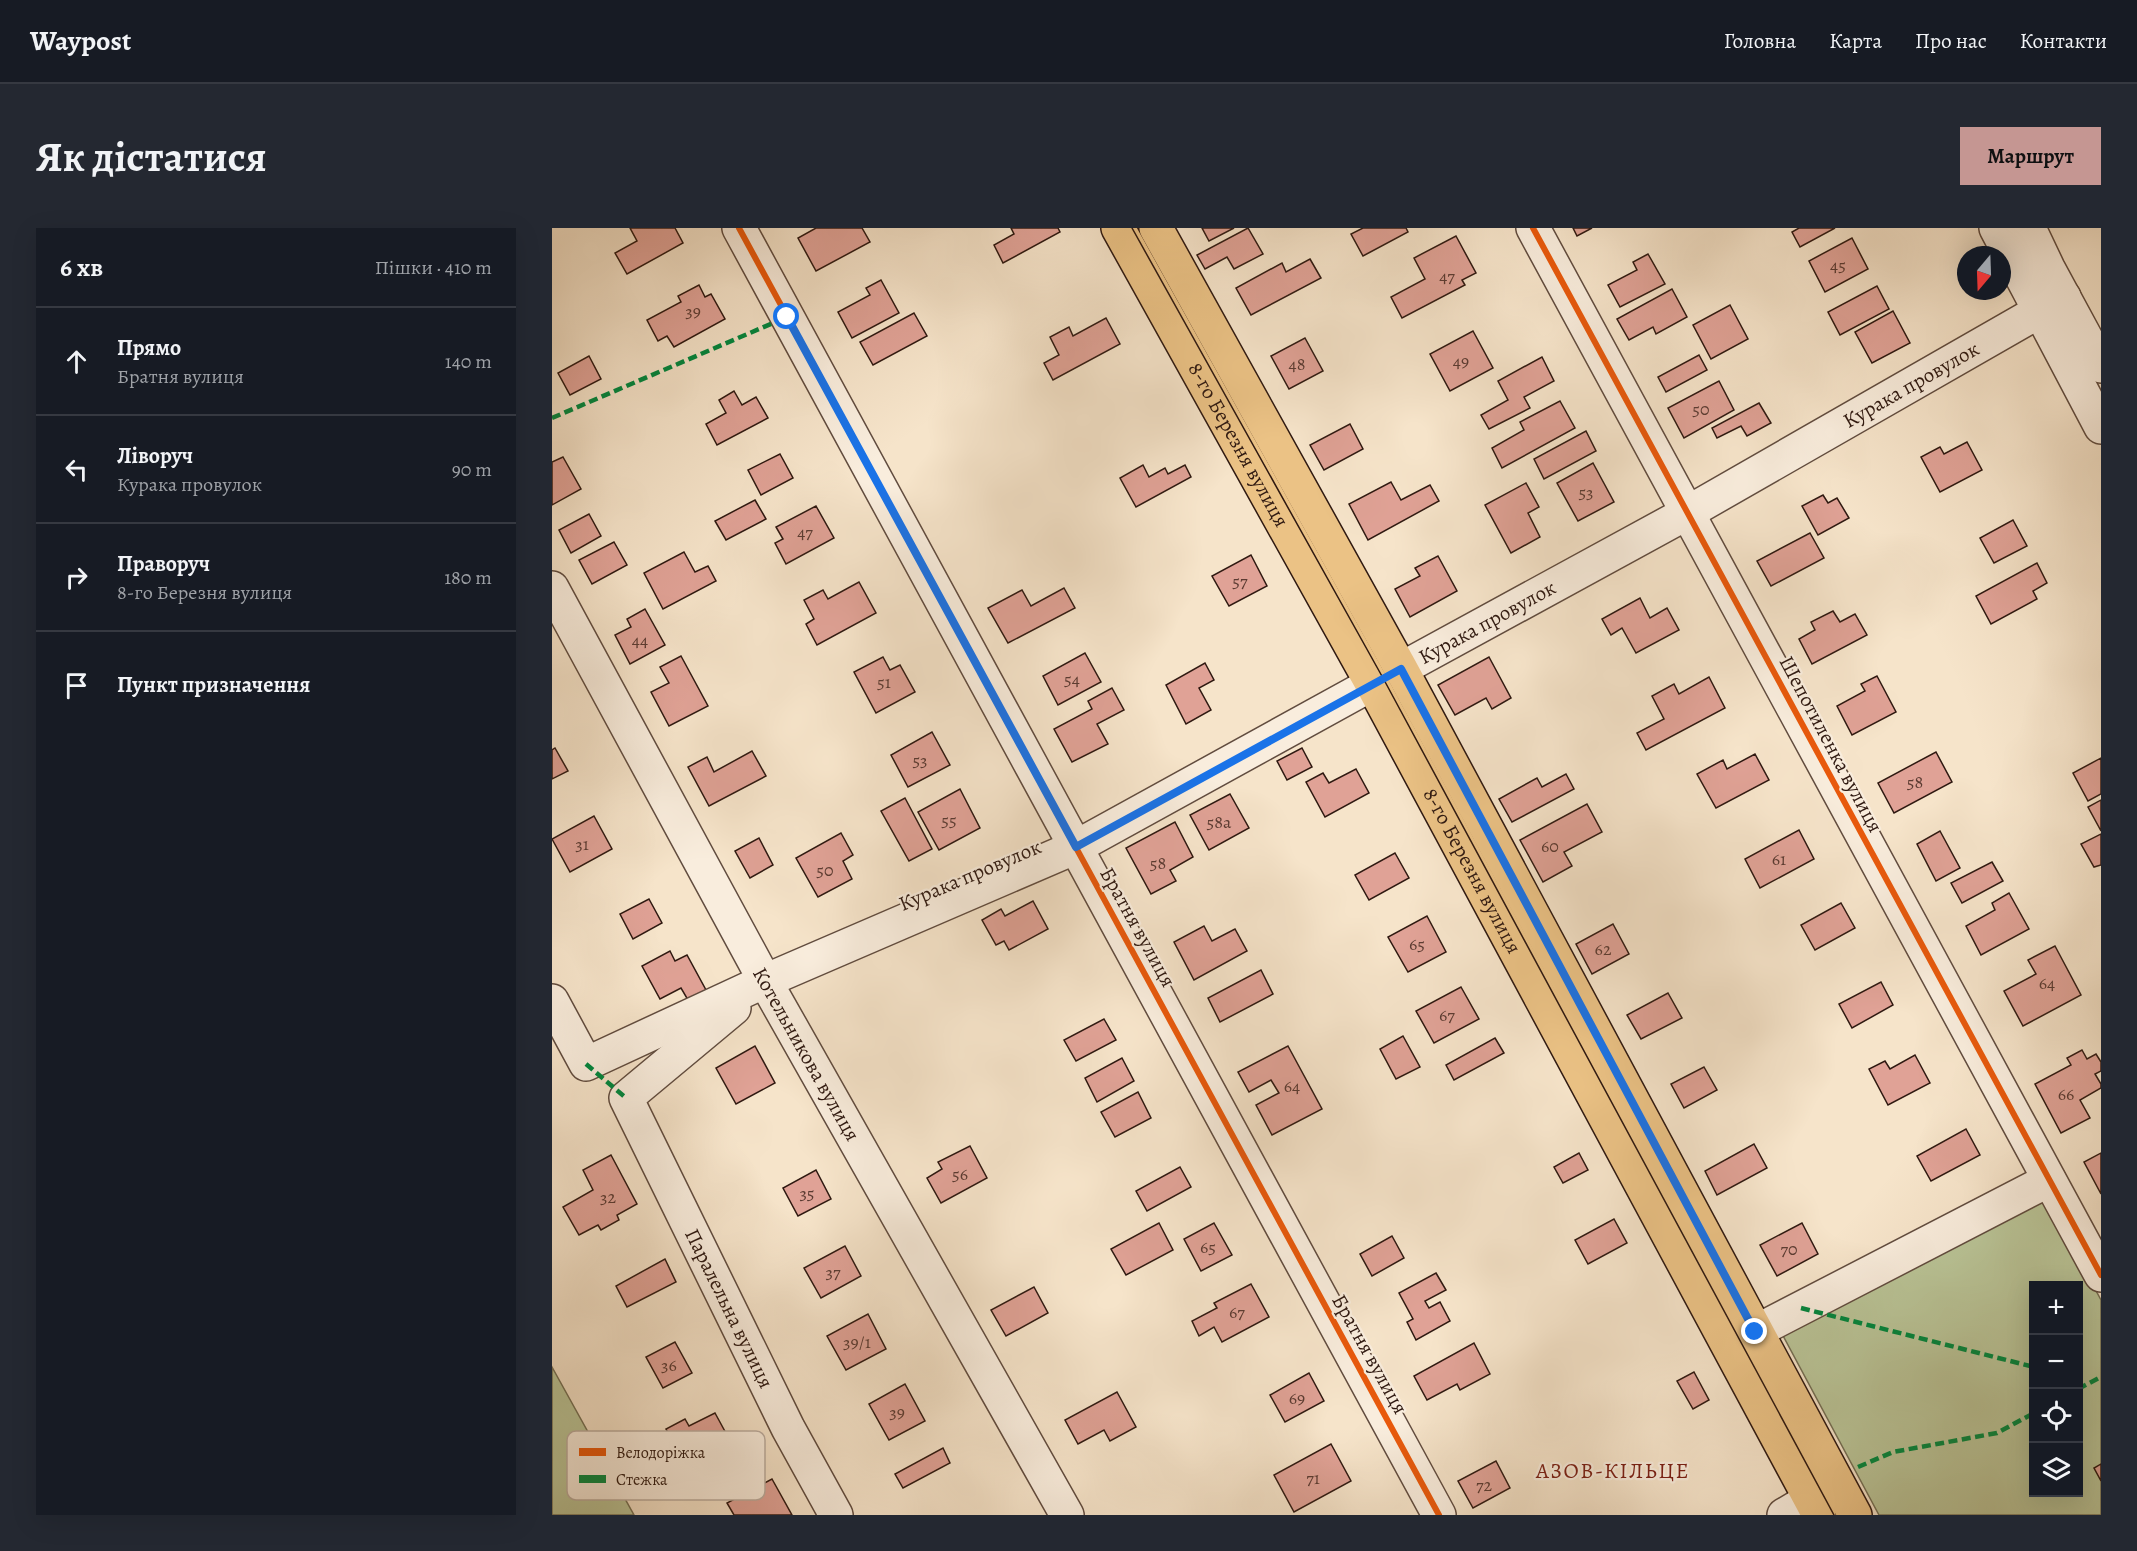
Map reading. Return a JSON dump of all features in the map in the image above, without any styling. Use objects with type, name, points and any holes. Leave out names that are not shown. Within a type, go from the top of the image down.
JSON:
[{"type":"main road","name":"8-го Березня вулиця","points":[[1118,228],[1372,684],[1805,1510]]},
{"type":"main road","name":"8-го Березня вулиця","points":[[1156,228],[1401,669],[1855,1515]]},
{"type":"main road","name":"Курака провулок","points":[[1372,684],[1401,669]]},
{"type":"street","name":"Братня вулиця","points":[[739,228],[1439,1515]]},
{"type":"street","name":"Шепотиленка вулиця","points":[[1533,228],[2101,1275]]},
{"type":"street","points":[[1996,228],[2051,304],[2101,366]]},
{"type":"street","points":[[2029,228],[2051,304],[2101,427]]},
{"type":"street","name":"Курака провулок","points":[[1401,669],[1687,513],[2051,304]]},
{"type":"street","name":"Котельникова вулиця","points":[[552,588],[765,981],[1067,1515]]},
{"type":"street","name":"Курака провулок","points":[[552,1001],[586,1064],[765,981],[1076,847],[1372,684]]},
{"type":"street","name":"Курака провулок","points":[[626,1098],[765,981]]},
{"type":"street","name":"Паралельна вулиця","points":[[626,1098],[788,1428],[836,1515]]},
{"type":"street","points":[[1755,1332],[2049,1180]]},
{"type":"green space","points":[[2046,1198],[2101,1300],[2101,1515],[1879,1515],[1780,1330]]},
{"type":"green space","points":[[552,1367],[587,1431],[567,1431],[567,1500],[626,1500],[634,1515],[552,1515]]},
{"type":"building","points":[[630,228],[675,228],[683,243],[627,274],[615,253],[637,241]]},
{"type":"building","points":[[816,228],[862,228],[870,242],[816,271],[798,238]]},
{"type":"building","points":[[1011,228],[1058,228],[1060,232],[1003,263],[994,245],[1014,234]]},
{"type":"building","points":[[1202,228],[1234,228],[1209,241]]},
{"type":"building","points":[[1248,228],[1263,254],[1234,269],[1227,257],[1205,269],[1197,255]]},
{"type":"building","points":[[1363,228],[1406,228],[1408,232],[1363,256],[1351,234]]},
{"type":"building","points":[[1573,228],[1592,228],[1577,236]]},
{"type":"building","points":[[1799,228],[1835,228],[1800,247],[1792,232]]},
{"type":"building","points":[[1456,236],[1476,273],[1462,280],[1465,285],[1402,318],[1391,297],[1425,279],[1414,258]]},
{"type":"building","points":[[1852,238],[1868,269],[1825,292],[1809,261]]},
{"type":"building","points":[[1648,254],[1665,284],[1620,307],[1608,285],[1637,270],[1633,262]]},
{"type":"building","points":[[1310,259],[1321,278],[1251,315],[1236,288],[1282,263],[1286,272]]},
{"type":"building","points":[[881,280],[899,313],[852,338],[838,312],[870,295],[866,288]]},
{"type":"building","points":[[699,285],[705,297],[711,294],[725,319],[674,347],[667,336],[658,341],[647,320],[681,302],[678,296]]},
{"type":"building","points":[[1877,286],[1889,309],[1840,335],[1828,312]]},
{"type":"building","points":[[1672,289],[1687,317],[1656,334],[1653,327],[1629,340],[1617,319]]},
{"type":"building","points":[[1730,305],[1748,339],[1711,359],[1693,325]]},
{"type":"building","points":[[1893,311],[1910,343],[1872,363],[1855,332]]},
{"type":"building","points":[[914,313],[927,336],[873,365],[860,342]]},
{"type":"building","points":[[1106,318],[1120,344],[1053,380],[1044,363],[1059,355],[1050,337],[1069,327],[1073,336]]},
{"type":"building","points":[[1473,331],[1493,368],[1450,391],[1430,354]]},
{"type":"building","points":[[1305,338],[1323,371],[1289,389],[1271,356]]},
{"type":"building","points":[[1699,355],[1707,370],[1666,392],[1658,377]]},
{"type":"building","points":[[589,356],[601,379],[570,395],[558,373]]},
{"type":"building","points":[[1542,357],[1554,381],[1524,397],[1530,408],[1489,429],[1481,415],[1508,400],[1498,381]]},
{"type":"building","points":[[1719,381],[1734,410],[1684,438],[1668,408]]},
{"type":"building","points":[[734,391],[742,405],[756,397],[768,418],[717,445],[706,424],[726,413],[719,400]]},
{"type":"building","points":[[1560,401],[1575,428],[1502,468],[1492,448],[1524,430],[1520,422]]},
{"type":"building","points":[[1759,403],[1771,423],[1747,436],[1741,426],[1717,438],[1712,428]]},
{"type":"building","points":[[1350,424],[1363,449],[1324,470],[1310,445]]},
{"type":"building","points":[[1586,431],[1596,451],[1544,479],[1534,459]]},
{"type":"building","points":[[1967,442],[1982,470],[1940,492],[1921,457],[1940,447],[1944,454]]},
{"type":"building","points":[[780,454],[793,478],[761,495],[748,470]]},
{"type":"building","points":[[563,457],[581,489],[552,505],[552,462]]},
{"type":"building","points":[[1593,463],[1614,502],[1578,521],[1557,483]]},
{"type":"building","points":[[1143,465],[1149,477],[1165,468],[1168,474],[1185,465],[1191,477],[1136,507],[1120,478]]},
{"type":"building","points":[[1391,482],[1401,500],[1430,485],[1439,501],[1368,540],[1349,504]]},
{"type":"building","points":[[1526,483],[1539,507],[1528,513],[1540,537],[1511,553],[1485,505]]},
{"type":"building","points":[[1823,495],[1828,503],[1837,498],[1849,518],[1818,535],[1802,506]]},
{"type":"building","points":[[755,500],[766,519],[726,540],[715,521]]},
{"type":"building","points":[[816,506],[834,538],[786,564],[775,543],[783,539],[776,527]]},
{"type":"building","points":[[589,514],[601,536],[571,553],[559,530]]},
{"type":"building","points":[[2013,520],[2027,546],[1994,563],[1980,538]]},
{"type":"building","points":[[1810,533],[1824,558],[1771,586],[1757,561]]},
{"type":"building","points":[[614,542],[627,565],[592,584],[579,560]]},
{"type":"building","points":[[684,552],[695,572],[708,566],[716,581],[663,609],[644,573]]},
{"type":"building","points":[[1251,555],[1267,586],[1229,606],[1212,576]]},
{"type":"building","points":[[1438,556],[1457,591],[1410,617],[1395,589],[1420,576],[1415,568]]},
{"type":"building","points":[[2037,563],[2047,583],[2033,591],[2037,599],[1991,624],[1976,596]]},
{"type":"building","points":[[859,582],[876,613],[817,645],[806,624],[814,619],[804,600],[823,590],[828,599]]},
{"type":"building","points":[[1064,588],[1075,608],[1008,643],[988,608],[1022,590],[1031,606]]},
{"type":"building","points":[[1640,598],[1650,618],[1667,608],[1679,630],[1636,653],[1622,628],[1611,635],[1602,619]]},
{"type":"building","points":[[645,609],[665,645],[630,664],[615,635],[631,627],[627,619]]},
{"type":"building","points":[[1833,611],[1840,622],[1855,614],[1867,635],[1812,664],[1799,639],[1815,630],[1811,622]]},
{"type":"building","points":[[1085,653],[1101,682],[1058,705],[1043,676]]},
{"type":"building","points":[[681,656],[708,706],[669,726],[651,692],[669,683],[660,667]]},
{"type":"building","points":[[883,657],[890,670],[900,665],[915,692],[876,713],[854,672]]},
{"type":"building","points":[[1489,657],[1511,698],[1492,709],[1486,698],[1455,715],[1438,685]]},
{"type":"building","points":[[1205,663],[1214,680],[1199,688],[1211,710],[1186,724],[1166,685]]},
{"type":"building","points":[[1877,676],[1896,712],[1852,735],[1837,706],[1865,691],[1861,684]]},
{"type":"building","points":[[1709,677],[1725,708],[1646,750],[1637,733],[1664,719],[1652,696],[1674,684],[1679,694]]},
{"type":"building","points":[[1112,688],[1124,710],[1097,724],[1108,744],[1072,762],[1054,729],[1092,709],[1088,701]]},
{"type":"building","points":[[932,732],[950,765],[908,787],[891,755]]},
{"type":"building","points":[[555,748],[568,771],[552,779],[552,750]]},
{"type":"building","points":[[1302,748],[1312,767],[1287,780],[1277,761]]},
{"type":"building","points":[[752,751],[766,776],[709,806],[688,767],[707,757],[714,772]]},
{"type":"building","points":[[1936,752],[1952,782],[1894,813],[1878,783]]},
{"type":"building","points":[[1755,754],[1769,780],[1716,808],[1697,774],[1723,760],[1727,769]]},
{"type":"building","points":[[2101,758],[2101,794],[2088,801],[2073,773]]},
{"type":"building","points":[[1356,769],[1369,793],[1325,817],[1306,782],[1323,773],[1329,783]]},
{"type":"building","points":[[1566,774],[1574,789],[1512,822],[1499,799],[1537,778],[1542,787]]},
{"type":"building","points":[[960,789],[980,828],[939,850],[918,812]]},
{"type":"building","points":[[1230,794],[1249,828],[1209,850],[1190,815]]},
{"type":"building","points":[[905,798],[932,849],[909,861],[881,811]]},
{"type":"building","points":[[2101,800],[2101,831],[2088,807]]},
{"type":"building","points":[[1587,804],[1602,832],[1564,852],[1572,866],[1543,882],[1520,840]]},
{"type":"building","points":[[594,816],[612,849],[570,872],[552,839]]},
{"type":"building","points":[[1175,822],[1193,857],[1170,870],[1176,881],[1151,894],[1126,848]]},
{"type":"building","points":[[1799,830],[1814,859],[1760,888],[1745,859]]},
{"type":"building","points":[[1940,831],[1960,868],[1936,881],[1917,844]]},
{"type":"building","points":[[841,833],[853,855],[843,861],[852,879],[818,897],[796,858]]},
{"type":"building","points":[[2101,834],[2101,865],[2094,867],[2081,844]]},
{"type":"building","points":[[759,838],[773,865],[750,878],[735,851]]},
{"type":"building","points":[[1395,853],[1409,878],[1369,900],[1355,875]]},
{"type":"building","points":[[1992,862],[2003,881],[1962,903],[1951,883]]},
{"type":"building","points":[[2009,893],[2029,929],[1981,955],[1966,926],[1995,910],[1992,903]]},
{"type":"building","points":[[649,899],[662,923],[633,939],[620,914]]},
{"type":"building","points":[[1033,901],[1048,929],[1009,950],[1004,941],[996,945],[982,920],[1001,909],[1005,916]]},
{"type":"building","points":[[1841,903],[1855,928],[1815,950],[1801,925]]},
{"type":"building","points":[[1427,916],[1446,952],[1408,972],[1388,937]]},
{"type":"building","points":[[1613,924],[1629,954],[1592,974],[1576,944]]},
{"type":"building","points":[[1204,926],[1212,941],[1235,929],[1247,951],[1194,980],[1174,942]]},
{"type":"building","points":[[2055,946],[2081,995],[2023,1026],[2004,991],[2036,974],[2028,960]]},
{"type":"building","points":[[670,951],[675,961],[687,955],[706,990],[688,1000],[681,988],[660,999],[642,966]]},
{"type":"building","points":[[1261,970],[1273,994],[1220,1022],[1208,998]]},
{"type":"building","points":[[1881,982],[1893,1005],[1852,1028],[1839,1004]]},
{"type":"building","points":[[1461,987],[1479,1019],[1434,1043],[1416,1011]]},
{"type":"building","points":[[1668,993],[1682,1018],[1641,1039],[1627,1015]]},
{"type":"building","points":[[1104,1019],[1116,1040],[1076,1061],[1064,1040]]},
{"type":"building","points":[[1403,1036],[1420,1067],[1396,1079],[1380,1049]]},
{"type":"building","points":[[1495,1038],[1504,1053],[1454,1080],[1446,1065]]},
{"type":"building","points":[[755,1046],[775,1083],[736,1104],[716,1068]]},
{"type":"building","points":[[1288,1046],[1322,1109],[1272,1135],[1256,1105],[1279,1093],[1271,1080],[1249,1092],[1238,1072]]},
{"type":"building","points":[[2082,1050],[2087,1059],[2096,1054],[2101,1062],[2101,1071],[2095,1074],[2101,1088],[2080,1100],[2090,1118],[2061,1133],[2035,1084],[2071,1065],[2067,1058]]},
{"type":"building","points":[[1915,1055],[1930,1083],[1888,1105],[1869,1069],[1885,1061],[1890,1069]]},
{"type":"building","points":[[1122,1058],[1134,1081],[1097,1102],[1085,1078]]},
{"type":"building","points":[[1704,1067],[1717,1090],[1684,1108],[1671,1084]]},
{"type":"building","points":[[1138,1092],[1151,1118],[1115,1137],[1101,1112]]},
{"type":"building","points":[[1966,1129],[1980,1155],[1931,1181],[1917,1156]]},
{"type":"building","points":[[1754,1144],[1767,1168],[1717,1195],[1705,1171]]},
{"type":"building","points":[[970,1146],[987,1178],[941,1203],[927,1178],[942,1169],[938,1162]]},
{"type":"building","points":[[1579,1153],[1588,1170],[1563,1183],[1554,1167]]},
{"type":"building","points":[[2101,1153],[2101,1194],[2084,1162]]},
{"type":"building","points":[[611,1155],[637,1204],[617,1215],[619,1220],[601,1230],[598,1225],[579,1235],[563,1207],[593,1190],[583,1170]]},
{"type":"building","points":[[1180,1167],[1191,1187],[1147,1211],[1136,1191]]},
{"type":"building","points":[[816,1170],[831,1199],[798,1216],[783,1188]]},
{"type":"building","points":[[1614,1219],[1627,1243],[1588,1264],[1575,1240]]},
{"type":"building","points":[[1159,1223],[1173,1250],[1126,1275],[1111,1249]]},
{"type":"building","points":[[1214,1223],[1232,1255],[1201,1271],[1184,1239]]},
{"type":"building","points":[[1802,1223],[1818,1254],[1777,1276],[1760,1245]]},
{"type":"building","points":[[1392,1236],[1404,1258],[1372,1276],[1360,1254]]},
{"type":"building","points":[[845,1246],[861,1276],[821,1298],[804,1268]]},
{"type":"building","points":[[665,1259],[676,1282],[627,1307],[616,1286]]},
{"type":"building","points":[[1436,1273],[1446,1290],[1425,1301],[1429,1308],[1440,1302],[1450,1321],[1416,1340],[1407,1322],[1413,1319],[1399,1293]]},
{"type":"building","points":[[1251,1284],[1269,1317],[1222,1342],[1214,1327],[1199,1336],[1192,1321],[1217,1308],[1214,1303]]},
{"type":"building","points":[[1034,1287],[1048,1313],[1006,1336],[991,1310]]},
{"type":"building","points":[[868,1314],[886,1349],[846,1370],[827,1336]]},
{"type":"building","points":[[675,1342],[692,1373],[663,1388],[646,1357]]},
{"type":"building","points":[[1474,1343],[1490,1374],[1460,1390],[1457,1384],[1427,1400],[1414,1376]]},
{"type":"building","points":[[1694,1372],[1709,1400],[1693,1409],[1677,1381]]},
{"type":"building","points":[[1309,1373],[1324,1401],[1285,1422],[1270,1395]]},
{"type":"building","points":[[905,1384],[925,1421],[889,1440],[869,1404]]},
{"type":"building","points":[[1117,1392],[1136,1427],[1110,1441],[1104,1430],[1078,1444],[1065,1420]]},
{"type":"building","points":[[715,1413],[725,1431],[667,1431],[666,1429],[685,1419],[689,1426]]},
{"type":"building","points":[[1331,1444],[1351,1481],[1294,1512],[1274,1475]]},
{"type":"building","points":[[943,1448],[950,1463],[903,1488],[895,1474]]},
{"type":"building","points":[[1496,1461],[1510,1488],[1473,1508],[1458,1481]]},
{"type":"building","points":[[2101,1464],[2101,1481],[2094,1468]]},
{"type":"building","points":[[772,1479],[792,1515],[734,1515],[727,1503],[733,1500],[765,1500],[765,1483]]},
{"type":"tram line","points":[[1132,228],[1383,678],[1834,1515]]},
{"type":"marked path","points":[[552,418],[787,317]]},
{"type":"marked path","points":[[586,1064],[626,1098]]},
{"type":"marked path","points":[[1801,1308],[2029,1366]]},
{"type":"marked path","points":[[2083,1386],[2101,1377]]},
{"type":"marked path","points":[[1858,1467],[1893,1452],[1997,1433],[2029,1416]]},
{"type":"cycle path","points":[[739,228],[1439,1515]]},
{"type":"cycle path","points":[[1533,228],[2101,1275]]},
{"type":"district","name":"АЗОВ-КІЛЬЦЕ","points":[[1613,1471]]},
{"type":"route","points":[[787,317],[1076,847],[1401,669],[1755,1332]]}]
